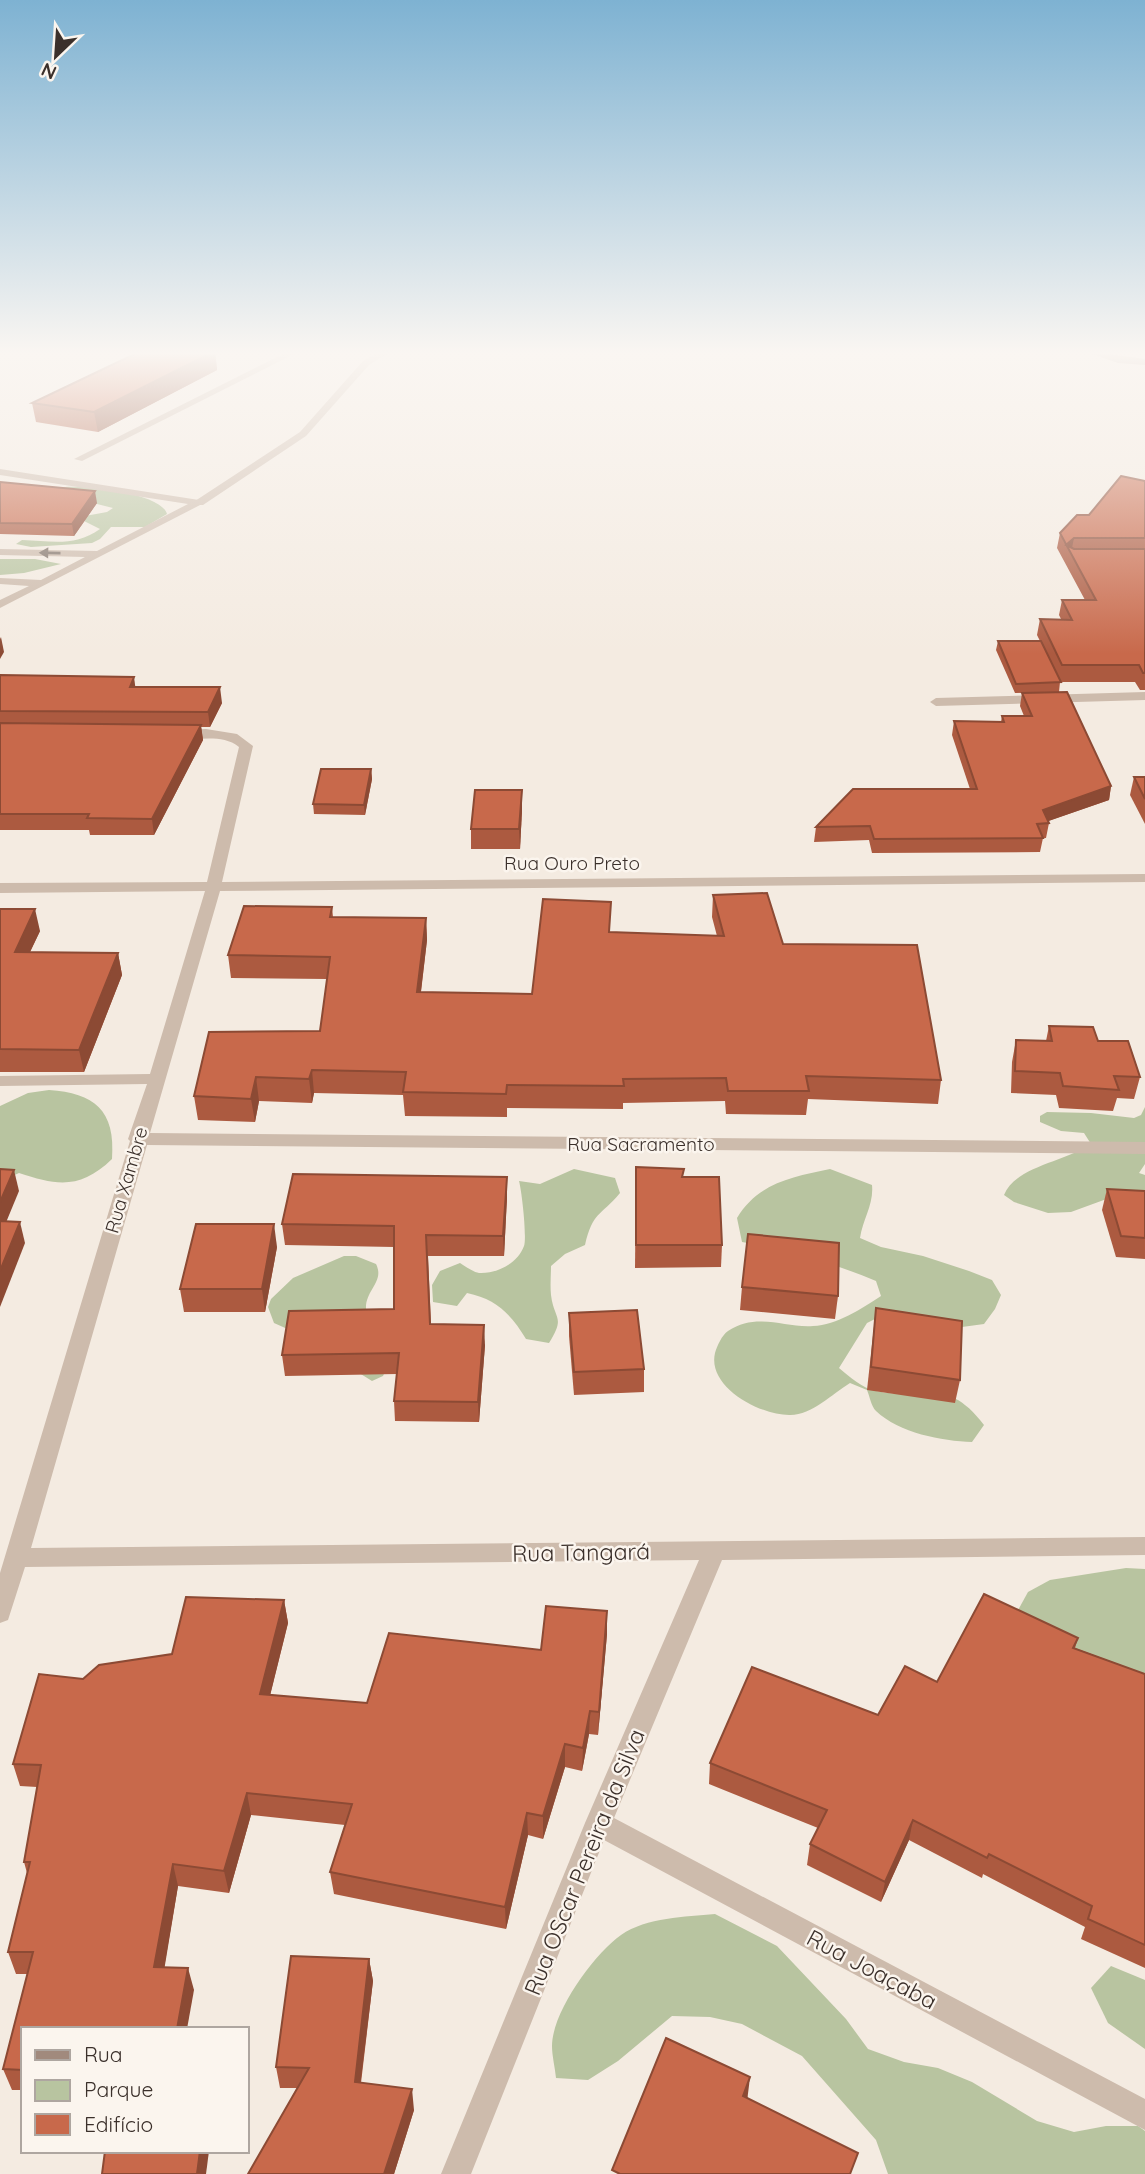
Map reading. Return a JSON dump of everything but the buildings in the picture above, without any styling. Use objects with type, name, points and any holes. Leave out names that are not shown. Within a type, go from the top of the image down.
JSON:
[{"type":"street","points":[[79,459],[94,451]]},
{"type":"street","points":[[0,605],[200,503],[278,451]]},
{"type":"street","points":[[0,472],[200,503]]},
{"type":"street","points":[[0,552],[100,554]]},
{"type":"street","points":[[0,581],[44,583]]},
{"type":"street","points":[[936,702],[1145,696]]},
{"type":"street","name":"Rua Xambre","points":[[0,1613],[137,1139],[214,885],[246,746],[240,739],[223,734],[167,733]]},
{"type":"street","name":"Rua Ouro Preto","points":[[0,888],[1145,878]]},
{"type":"street","points":[[0,1081],[155,1079]]},
{"type":"street","name":"Rua Sacramento","points":[[137,1139],[1145,1148]]},
{"type":"street","name":"Rua Tangará","points":[[17,1558],[1145,1546]]},
{"type":"street","name":"Rua OScar Pereira da Silva","points":[[456,2174],[598,1824],[715,1550]]},
{"type":"street","name":"Rua Joaçaba","points":[[598,1824],[1145,2115]]},
{"type":"green space","points":[[88,487],[137,496],[162,507],[167,514],[145,527],[111,527],[92,543],[31,547],[16,544],[22,540],[72,541],[100,529],[84,521],[85,516],[107,512],[113,508],[69,497],[59,488]]},
{"type":"green space","points":[[0,559],[35,559],[61,564],[24,573],[0,575]]},
{"type":"green space","points":[[49,1090],[78,1095],[99,1107],[110,1128],[112,1159],[90,1176],[68,1182],[46,1181],[19,1173],[6,1179],[0,1176],[0,1106],[28,1093]]},
{"type":"green space","points":[[1145,1107],[1145,1164],[1139,1173],[1145,1175],[1145,1204],[1112,1197],[1071,1212],[1048,1213],[1014,1202],[1004,1195],[1019,1177],[1091,1144],[1084,1133],[1061,1131],[1040,1122],[1040,1116],[1047,1112],[1134,1118],[1141,1115]]},
{"type":"green space","points":[[574,1169],[615,1178],[620,1193],[594,1220],[585,1245],[565,1254],[551,1266],[551,1295],[558,1323],[549,1343],[526,1339],[502,1309],[486,1299],[467,1293],[457,1306],[433,1302],[432,1285],[440,1271],[460,1263],[477,1272],[493,1272],[517,1258],[524,1246],[525,1234],[519,1181],[540,1184]]},
{"type":"green space","points":[[830,1169],[872,1185],[871,1199],[860,1238],[881,1247],[923,1256],[992,1280],[1001,1295],[984,1324],[962,1327],[936,1319],[885,1314],[867,1323],[839,1368],[871,1390],[893,1394],[934,1393],[958,1400],[984,1425],[972,1442],[935,1438],[896,1425],[876,1411],[867,1390],[850,1383],[813,1408],[789,1415],[764,1410],[738,1397],[719,1377],[715,1365],[717,1347],[726,1333],[739,1325],[770,1322],[802,1326],[822,1325],[848,1316],[881,1296],[876,1281],[860,1274],[810,1258],[742,1242],[737,1218],[755,1197],[777,1183]]},
{"type":"green space","points":[[344,1256],[356,1256],[376,1264],[378,1270],[377,1281],[368,1296],[366,1309],[387,1367],[383,1376],[372,1381],[292,1331],[274,1323],[268,1307],[271,1299],[293,1278]]},
{"type":"green space","points":[[1126,1568],[1145,1569],[1145,1683],[1114,1679],[1017,1612],[1028,1592],[1050,1580]]},
{"type":"green space","points":[[715,1914],[777,1946],[846,2019],[868,2049],[904,2062],[938,2068],[972,2082],[1037,2121],[1074,2132],[1106,2126],[1138,2126],[1145,2131],[1145,2174],[888,2174],[876,2140],[802,2056],[742,2024],[710,2017],[672,2016],[618,2061],[588,2080],[556,2078],[552,2046],[559,2017],[576,1985],[610,1944],[631,1929],[642,1925],[666,1919]]},
{"type":"green space","points":[[1111,1966],[1145,1980],[1145,2049],[1108,2023],[1091,1988]]}]
